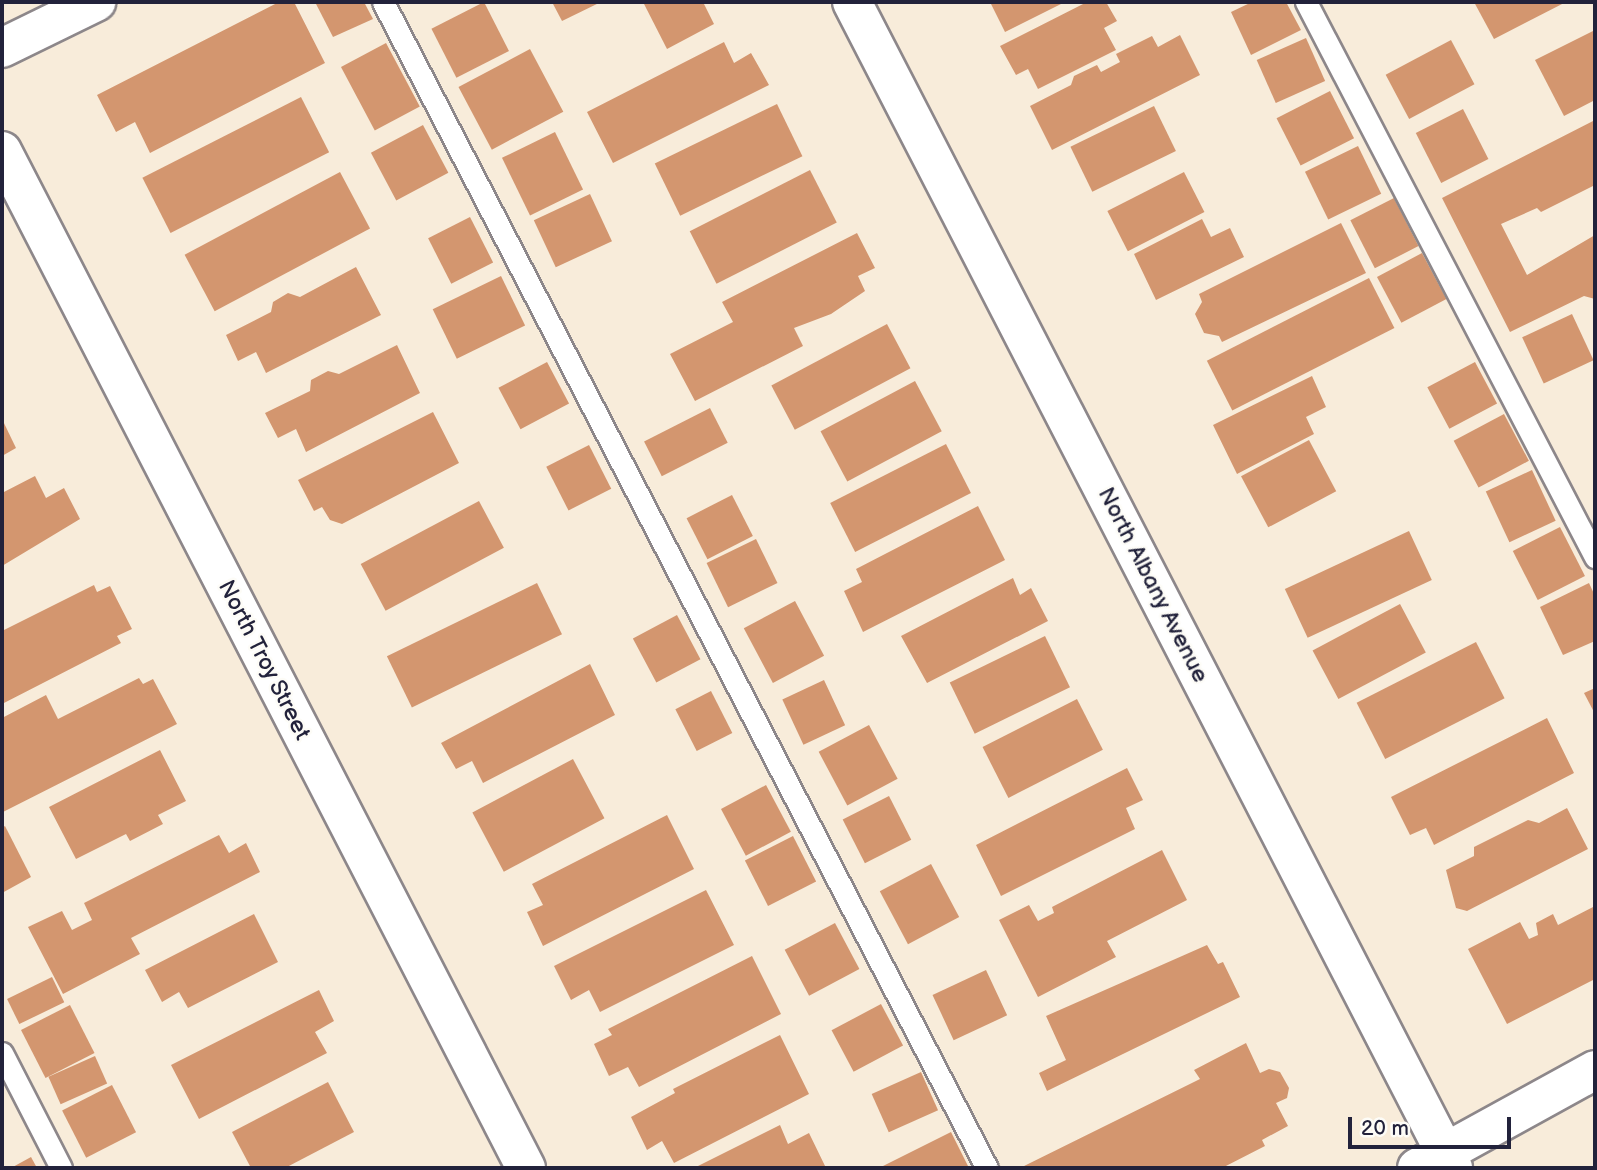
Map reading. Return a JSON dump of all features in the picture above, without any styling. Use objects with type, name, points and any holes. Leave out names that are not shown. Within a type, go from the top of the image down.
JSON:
[{"type":"street","points":[[2,48],[96,2]]},
{"type":"street","name":"North Albany Avenue","points":[[852,2],[1438,1163]]},
{"type":"street","name":"North Troy Street","points":[[2,151],[526,1168]]},
{"type":"street","points":[[1438,1163],[1595,1070]]},
{"type":"lane","points":[[383,2],[987,1168]]},
{"type":"lane","points":[[1306,2],[1595,557]]},
{"type":"lane","points":[[2,1054],[61,1168]]},
{"type":"building","points":[[279,2],[294,2],[325,63],[150,153],[135,122],[116,132],[97,95]]},
{"type":"building","points":[[315,2],[364,2],[373,19],[333,37]]},
{"type":"building","points":[[484,2],[509,51],[456,78],[431,29]]},
{"type":"building","points":[[552,2],[601,2],[562,21]]},
{"type":"building","points":[[643,2],[703,2],[714,24],[667,49]]},
{"type":"building","points":[[990,2],[1065,2],[1005,32]]},
{"type":"building","points":[[1087,2],[1106,2],[1117,21],[1104,28],[1116,50],[1038,89],[1028,69],[1016,75],[1000,46]]},
{"type":"building","points":[[1252,2],[1286,2],[1301,30],[1251,55],[1231,12]]},
{"type":"building","points":[[1474,2],[1566,2],[1494,39]]},
{"type":"building","points":[[1595,30],[1595,100],[1564,116],[1535,60]]},
{"type":"building","points":[[1180,35],[1200,75],[1052,150],[1030,106],[1071,85],[1074,76],[1097,65],[1101,72],[1120,62],[1116,54],[1152,36],[1158,47]]},
{"type":"building","points":[[1306,38],[1325,81],[1276,103],[1257,60]]},
{"type":"building","points":[[1451,40],[1474,84],[1409,119],[1386,75]]},
{"type":"building","points":[[724,42],[734,63],[751,53],[769,85],[613,163],[587,112]]},
{"type":"building","points":[[386,43],[420,107],[375,131],[341,67]]},
{"type":"building","points":[[530,49],[563,112],[492,150],[458,87]]},
{"type":"building","points":[[1330,91],[1354,138],[1301,165],[1277,118]]},
{"type":"building","points":[[301,97],[329,152],[171,233],[142,178]]},
{"type":"building","points":[[777,104],[802,156],[680,216],[655,164]]},
{"type":"building","points":[[1154,106],[1176,151],[1092,192],[1070,147]]},
{"type":"building","points":[[1463,109],[1488,159],[1441,183],[1416,133]]},
{"type":"building","points":[[1595,120],[1595,185],[1541,212],[1537,208],[1501,224],[1527,275],[1595,235],[1595,299],[1584,296],[1510,332],[1442,198]]},
{"type":"building","points":[[423,125],[448,173],[396,200],[371,153]]},
{"type":"building","points":[[555,132],[583,190],[530,215],[502,158]]},
{"type":"building","points":[[1358,146],[1381,194],[1328,219],[1305,172]]},
{"type":"building","points":[[810,170],[837,223],[716,284],[690,231]]},
{"type":"building","points":[[340,172],[370,229],[215,311],[185,255]]},
{"type":"building","points":[[1184,172],[1204,212],[1128,251],[1107,211]]},
{"type":"building","points":[[590,194],[612,241],[556,267],[534,220]]},
{"type":"building","points":[[1394,198],[1419,246],[1375,268],[1350,220]]},
{"type":"building","points":[[470,217],[493,262],[451,284],[428,238]]},
{"type":"building","points":[[1202,219],[1211,237],[1230,228],[1244,257],[1156,300],[1134,254]]},
{"type":"building","points":[[1341,223],[1366,273],[1222,342],[1219,336],[1204,333],[1195,314],[1202,302],[1199,294]]},
{"type":"building","points":[[857,233],[875,268],[858,276],[865,291],[831,314],[794,328],[803,346],[695,401],[670,354],[733,322],[722,302]]},
{"type":"building","points":[[1422,253],[1446,299],[1401,323],[1377,277]]},
{"type":"building","points":[[356,267],[381,315],[266,373],[256,352],[238,361],[226,335],[271,312],[273,302],[288,293],[300,297]]},
{"type":"building","points":[[501,276],[525,325],[457,359],[433,309]]},
{"type":"building","points":[[1369,278],[1394,328],[1232,411],[1207,361]]},
{"type":"building","points":[[1572,314],[1594,360],[1544,383],[1522,337]]},
{"type":"building","points":[[887,324],[910,368],[795,430],[771,386]]},
{"type":"building","points":[[397,345],[420,393],[306,452],[296,429],[278,438],[265,413],[310,391],[311,380],[328,371],[339,374]]},
{"type":"building","points":[[547,362],[569,403],[521,429],[498,388]]},
{"type":"building","points":[[1475,362],[1497,403],[1449,429],[1427,387]]},
{"type":"building","points":[[1312,376],[1326,407],[1306,417],[1314,434],[1237,474],[1213,425]]},
{"type":"building","points":[[915,381],[942,431],[847,482],[821,431]]},
{"type":"building","points":[[710,408],[728,443],[662,476],[644,442]]},
{"type":"building","points":[[433,412],[459,463],[342,524],[330,520],[322,507],[314,511],[298,480]]},
{"type":"building","points":[[1504,414],[1529,461],[1479,488],[1454,441]]},
{"type":"building","points":[[2,419],[16,448],[2,456]]},
{"type":"building","points":[[1309,440],[1336,491],[1268,527],[1241,476]]},
{"type":"building","points":[[946,444],[971,493],[855,552],[830,503]]},
{"type":"building","points":[[589,445],[611,489],[568,510],[546,467]]},
{"type":"building","points":[[1532,470],[1556,521],[1509,542],[1486,492]]},
{"type":"building","points":[[35,476],[46,498],[64,488],[80,519],[2,566],[2,493]]},
{"type":"building","points":[[732,495],[753,536],[707,559],[687,518]]},
{"type":"building","points":[[479,501],[504,548],[386,611],[361,564]]},
{"type":"building","points":[[978,506],[1005,560],[863,632],[844,591],[862,582],[856,569]]},
{"type":"building","points":[[1560,527],[1585,576],[1538,600],[1513,551]]},
{"type":"building","points":[[1409,531],[1432,580],[1308,638],[1285,589]]},
{"type":"building","points":[[756,539],[777,583],[728,607],[707,563]]},
{"type":"building","points":[[1013,578],[1020,595],[1031,588],[1048,621],[927,683],[901,636]]},
{"type":"building","points":[[537,583],[562,634],[412,707],[387,656]]},
{"type":"building","points":[[1589,583],[1595,596],[1595,641],[1563,655],[1540,607]]},
{"type":"building","points":[[94,585],[97,592],[110,586],[132,629],[117,636],[121,643],[2,704],[2,631]]},
{"type":"building","points":[[795,601],[824,656],[773,683],[744,628]]},
{"type":"building","points":[[1400,604],[1426,653],[1338,699],[1313,650]]},
{"type":"building","points":[[677,615],[700,659],[656,683],[633,638]]},
{"type":"building","points":[[1045,636],[1070,687],[975,734],[950,682]]},
{"type":"building","points":[[1476,642],[1505,698],[1385,759],[1357,703]]},
{"type":"building","points":[[590,664],[615,715],[483,783],[472,761],[456,769],[441,743]]},
{"type":"building","points":[[139,678],[143,684],[153,679],[177,724],[3,812],[2,718],[46,695],[58,719]]},
{"type":"building","points":[[824,680],[845,725],[803,745],[782,699]]},
{"type":"building","points":[[1595,688],[1595,714],[1584,693]]},
{"type":"building","points":[[711,691],[732,733],[697,751],[675,709]]},
{"type":"building","points":[[1077,699],[1103,750],[1008,798],[983,747]]},
{"type":"building","points":[[1547,718],[1574,773],[1434,845],[1426,828],[1410,835],[1391,797]]},
{"type":"building","points":[[869,725],[898,779],[847,806],[819,752]]},
{"type":"building","points":[[160,750],[186,801],[158,815],[163,824],[130,841],[126,834],[76,859],[49,807]]},
{"type":"building","points":[[573,759],[604,818],[504,872],[472,813]]},
{"type":"building","points":[[1127,768],[1143,800],[1126,808],[1135,829],[1001,896],[976,845]]},
{"type":"building","points":[[766,785],[791,832],[746,856],[721,809]]},
{"type":"building","points":[[889,796],[911,840],[865,863],[843,820]]},
{"type":"building","points":[[1567,808],[1588,849],[1467,911],[1456,908],[1446,870],[1474,856],[1474,847],[1528,820],[1539,823]]},
{"type":"building","points":[[667,815],[694,869],[543,946],[527,912],[543,905],[532,884]]},
{"type":"building","points":[[5,826],[31,877],[2,893],[2,828]]},
{"type":"building","points":[[219,835],[229,853],[246,843],[260,872],[131,938],[140,954],[63,994],[28,927],[62,911],[72,930],[92,920],[84,903]]},
{"type":"building","points":[[793,836],[816,881],[768,906],[745,861]]},
{"type":"building","points":[[1162,850],[1187,900],[1107,941],[1116,957],[1038,997],[999,920],[1029,905],[1038,921],[1054,913],[1052,907]]},
{"type":"building","points":[[931,864],[959,917],[908,944],[880,891]]},
{"type":"building","points":[[706,890],[734,945],[600,1012],[589,990],[571,1000],[554,966]]},
{"type":"building","points":[[1595,906],[1595,979],[1507,1024],[1468,949],[1520,922],[1529,939],[1538,935],[1536,923],[1553,914],[1558,925]]},
{"type":"building","points":[[254,914],[278,962],[188,1008],[179,992],[162,1002],[145,970]]},
{"type":"building","points":[[835,923],[859,969],[809,996],[785,950]]},
{"type":"building","points":[[1207,945],[1218,964],[1223,962],[1240,997],[1047,1091],[1039,1073],[1066,1060],[1046,1016]]},
{"type":"building","points":[[752,956],[781,1014],[639,1087],[628,1067],[609,1076],[594,1044],[612,1035],[608,1029]]},
{"type":"building","points":[[986,970],[1007,1015],[954,1040],[933,995]]},
{"type":"building","points":[[52,977],[64,1002],[19,1024],[7,999]]},
{"type":"building","points":[[319,990],[334,1021],[315,1032],[327,1053],[199,1119],[171,1065]]},
{"type":"building","points":[[881,1004],[903,1045],[854,1072],[832,1030]]},
{"type":"building","points":[[70,1005],[95,1053],[46,1078],[21,1030]]},
{"type":"building","points":[[780,1035],[809,1094],[674,1163],[662,1141],[647,1150],[631,1117],[675,1093],[673,1089]]},
{"type":"building","points":[[1246,1043],[1260,1073],[1269,1069],[1280,1072],[1289,1088],[1287,1098],[1276,1103],[1288,1126],[1262,1140],[1265,1146],[1222,1168],[1020,1168],[1200,1079],[1194,1070]]},
{"type":"building","points":[[95,1056],[107,1083],[61,1104],[48,1077]]},
{"type":"building","points":[[921,1072],[938,1110],[889,1132],[872,1094]]},
{"type":"building","points":[[328,1082],[354,1132],[285,1168],[251,1168],[232,1132]]},
{"type":"building","points":[[112,1085],[136,1132],[86,1158],[62,1110]]},
{"type":"building","points":[[780,1125],[788,1144],[809,1133],[826,1168],[694,1168]]},
{"type":"building","points":[[951,1132],[969,1168],[884,1168],[883,1166]]},
{"type":"building","points":[[31,1157],[37,1168],[11,1168]]}]
